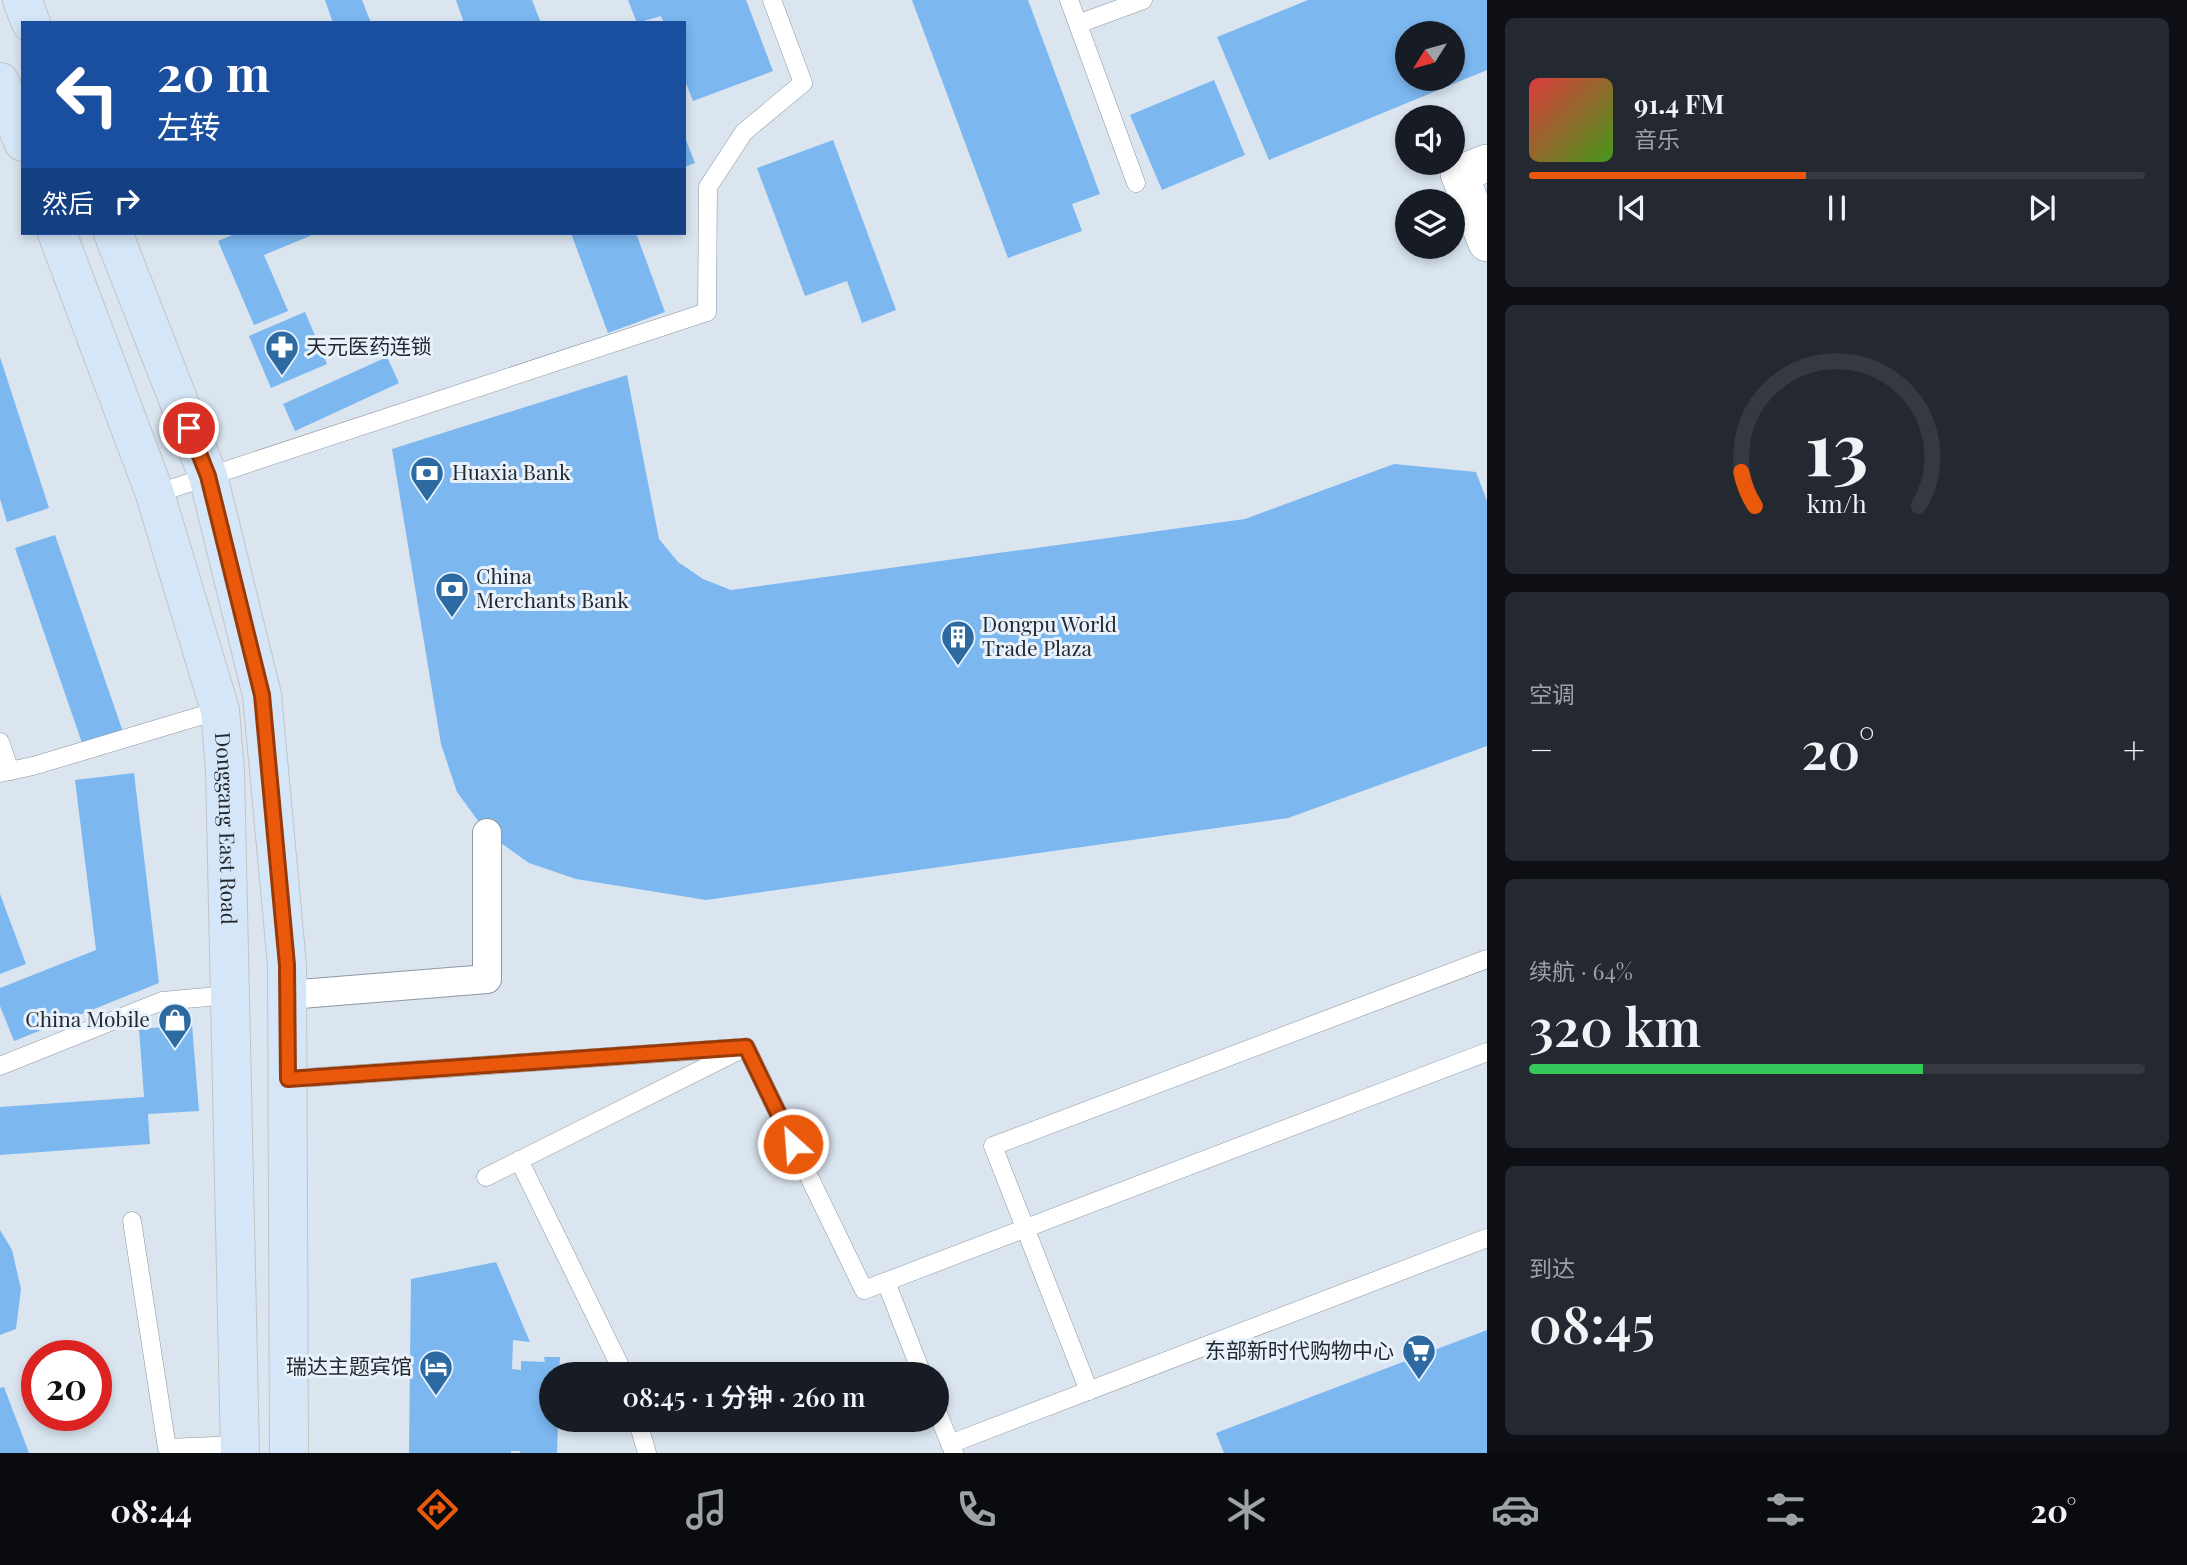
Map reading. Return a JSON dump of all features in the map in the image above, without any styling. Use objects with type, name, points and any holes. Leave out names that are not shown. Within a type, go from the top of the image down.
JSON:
[{"type":"main road","points":[[22,0],[30,21]]},
{"type":"main road","points":[[0,82],[21,137]]},
{"type":"main road","name":"Donggang East Road","points":[[58,235],[155,494],[220,710],[225,771],[240,1449]]},
{"type":"main road","name":"Donggang East Road","points":[[114,235],[208,476],[262,695],[287,965],[289,1453]]},
{"type":"street","points":[[1487,163],[1459,174],[1487,243]]},
{"type":"street","points":[[288,995],[487,979],[487,833]]},
{"type":"lane","points":[[155,494],[707,312],[708,187],[744,132],[803,83],[772,0]]},
{"type":"lane","points":[[1069,0],[1136,183]]},
{"type":"lane","points":[[1078,24],[1143,0]]},
{"type":"lane","points":[[0,742],[5,772],[220,710]]},
{"type":"lane","points":[[1089,1391],[993,1146],[1487,959]]},
{"type":"lane","points":[[0,1066],[162,1001],[230,995]]},
{"type":"lane","points":[[746,1047],[864,1290],[1487,1052]]},
{"type":"lane","points":[[288,1079],[746,1047]]},
{"type":"lane","points":[[486,1177],[746,1047]]},
{"type":"lane","points":[[519,1160],[618,1362]]},
{"type":"lane","points":[[132,1221],[167,1448],[240,1449]]},
{"type":"lane","points":[[952,1448],[1089,1391],[1487,1238]]},
{"type":"lane","points":[[886,1282],[917,1362]]},
{"type":"lane","points":[[641,1432],[647,1453]]},
{"type":"building","points":[[325,0],[362,0],[370,21],[332,21]]},
{"type":"building","points":[[456,0],[532,0],[540,21],[463,21]]},
{"type":"building","points":[[628,0],[746,0],[773,71],[693,101],[686,83],[686,21],[663,21],[661,16],[636,21]]},
{"type":"building","points":[[912,0],[1028,0],[1100,194],[1072,204],[1082,231],[1008,258]]},
{"type":"building","points":[[1308,0],[1487,0],[1487,70],[1465,79],[1465,21],[1395,21],[1395,91],[1436,91],[1402,105],[1395,105],[1395,108],[1269,160],[1217,37]]},
{"type":"building","points":[[1214,80],[1245,155],[1162,190],[1130,115]]},
{"type":"building","points":[[686,140],[695,163],[686,166]]},
{"type":"building","points":[[833,140],[896,310],[862,323],[847,281],[805,296],[757,168]]},
{"type":"building","points":[[232,235],[312,235],[264,255],[288,311],[254,325],[218,241]]},
{"type":"building","points":[[572,235],[637,235],[665,312],[608,333]]},
{"type":"building","points":[[305,312],[327,364],[271,388],[249,336]]},
{"type":"building","points":[[0,357],[49,508],[7,522],[0,499]]},
{"type":"building","points":[[387,357],[399,383],[295,431],[283,404]]},
{"type":"building","name":"Dongpu World Trade Plaza","points":[[627,375],[659,539],[678,562],[703,579],[731,590],[1245,519],[1394,464],[1476,472],[1487,501],[1487,746],[1288,818],[706,900],[576,879],[529,863],[487,833],[457,792],[441,744],[392,449]]},
{"type":"building","points":[[55,535],[123,732],[83,746],[15,548]]},
{"type":"building","points":[[134,773],[159,983],[14,1041],[0,1006],[0,988],[96,950],[75,780]]},
{"type":"building","points":[[0,894],[26,964],[0,974]]},
{"type":"building","points":[[192,1025],[199,1111],[148,1114],[150,1144],[0,1155],[0,1107],[144,1097],[139,1029]]},
{"type":"building","points":[[0,1230],[12,1250],[21,1289],[16,1329],[0,1335]]},
{"type":"building","points":[[496,1262],[530,1342],[513,1340],[512,1369],[521,1370],[521,1361],[545,1362],[539,1362],[539,1432],[558,1432],[557,1453],[409,1453],[411,1279]]},
{"type":"building","name":"东部新时代购物中心","points":[[1487,1330],[1487,1453],[1224,1453],[1216,1433]]},
{"type":"building","points":[[544,1357],[560,1357],[560,1362],[545,1362]]},
{"type":"building","points":[[4,1387],[29,1453],[0,1453],[0,1388]]},
{"type":"place","name":"天元医药连锁","points":[[282,377]]},
{"type":"place","name":"Huaxia Bank","points":[[427,503]]},
{"type":"place","name":"China Merchants Bank","points":[[452,619]]},
{"type":"place","name":"Dongpu World Trade Plaza","points":[[958,667]]},
{"type":"place","name":"China Mobile","points":[[175,1050]]},
{"type":"place","name":"东部新时代购物中心","points":[[1419,1381]]},
{"type":"place","name":"瑞达主题宾馆","points":[[436,1397]]},
{"type":"route","points":[[189,428],[208,476],[262,695],[287,965],[288,1079],[746,1047],[793,1144]]}]
